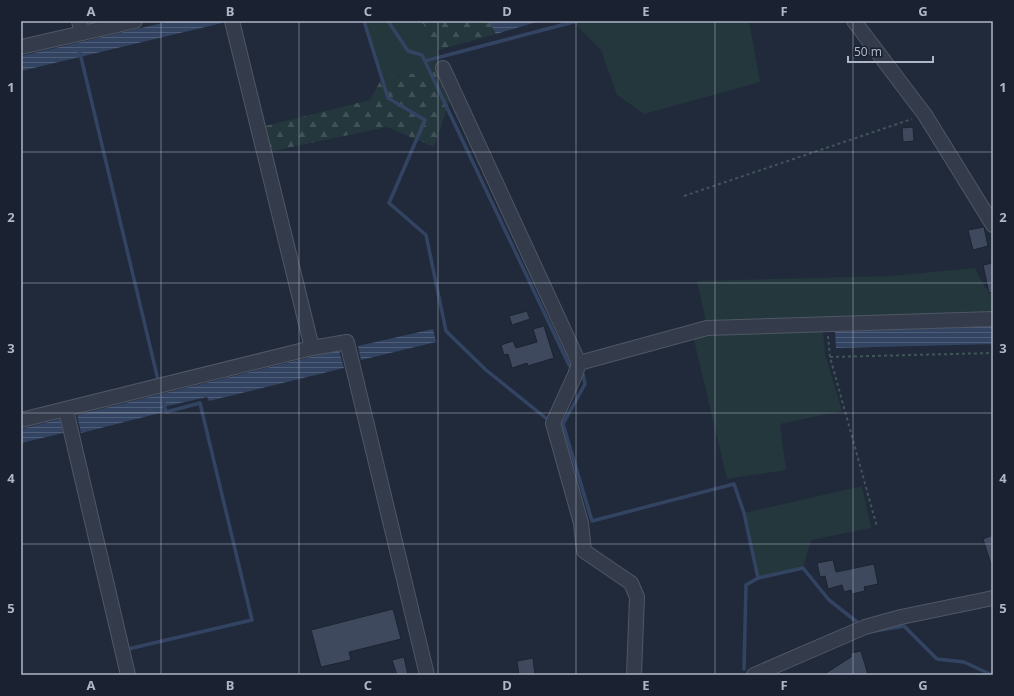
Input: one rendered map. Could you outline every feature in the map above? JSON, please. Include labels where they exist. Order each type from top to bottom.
[{"type":"street","points":[[21,47],[77,30],[136,21]]},
{"type":"street","points":[[232,21],[312,348]]},
{"type":"street","points":[[854,21],[925,115],[993,225]]},
{"type":"street","points":[[442,68],[577,369],[553,423],[581,523],[584,551],[631,583],[637,598],[634,675]]},
{"type":"street","points":[[577,369],[707,328],[993,319]]},
{"type":"street","points":[[21,420],[312,348],[347,342],[427,675]]},
{"type":"street","points":[[66,410],[128,675]]},
{"type":"street","points":[[754,675],[865,627],[901,617],[993,598]]},
{"type":"path","points":[[684,196],[925,115]]},
{"type":"path","points":[[827,324],[830,357],[877,526]]},
{"type":"path","points":[[830,357],[993,353]]},
{"type":"green space","points":[[364,21],[420,21],[424,25],[438,50],[438,70],[382,78]]},
{"type":"green space","points":[[420,21],[489,21],[496,34],[438,50],[424,25]]},
{"type":"green space","points":[[749,21],[760,82],[644,114],[617,95],[601,50],[573,22]]},
{"type":"green space","points":[[438,70],[450,100],[434,147],[387,127],[268,152],[261,127],[370,100],[382,78]]},
{"type":"green space","points":[[975,268],[985,288],[993,287],[993,313],[822,319],[825,354],[842,411],[780,424],[786,470],[727,479],[694,340],[706,322],[697,281],[891,276]]},
{"type":"green space","points":[[862,486],[871,528],[811,540],[803,568],[758,578],[744,513]]},
{"type":"water","points":[[171,21],[222,21],[222,23],[21,71],[21,56]]},
{"type":"water","points":[[489,21],[540,21],[496,34]]},
{"type":"water","points":[[993,326],[993,344],[836,348],[835,331]]},
{"type":"water","points":[[433,329],[436,342],[361,360],[358,346]]},
{"type":"water","points":[[339,350],[344,368],[209,401],[207,397],[163,407],[164,412],[81,433],[77,415]]},
{"type":"water","points":[[60,419],[63,433],[21,443],[21,429]]},
{"type":"building","points":[[913,127],[914,141],[903,142],[902,128]]},
{"type":"building","points":[[984,227],[988,246],[973,250],[968,230]]},
{"type":"building","points":[[993,263],[993,292],[989,293],[983,265]]},
{"type":"building","points":[[527,311],[530,319],[512,325],[509,316]]},
{"type":"building","points":[[544,326],[554,358],[528,366],[527,363],[512,368],[508,354],[504,355],[501,345],[513,341],[516,348],[537,342],[533,329]]},
{"type":"building","points":[[993,535],[993,564],[991,564],[983,539]]},
{"type":"building","points":[[833,560],[836,572],[874,564],[878,584],[864,587],[865,591],[852,594],[851,590],[844,592],[842,585],[828,589],[825,576],[820,577],[817,563]]},
{"type":"building","points":[[393,609],[401,639],[349,652],[351,660],[321,667],[311,630]]},
{"type":"building","points":[[861,651],[868,675],[823,675],[851,657],[851,653]]},
{"type":"building","points":[[404,657],[408,675],[397,675],[392,660]]},
{"type":"building","points":[[533,658],[535,675],[519,675],[517,661]]},
{"type":"waterway","points":[[364,21],[388,98],[425,120],[389,203],[426,235],[446,331],[486,370],[547,419]]},
{"type":"waterway","points":[[388,21],[408,51],[422,55],[569,365],[573,368]]},
{"type":"waterway","points":[[425,61],[577,21]]},
{"type":"waterway","points":[[80,53],[159,384]]},
{"type":"waterway","points":[[580,372],[583,374],[585,384],[563,424],[592,521],[734,484],[744,513],[758,578],[746,585],[744,669]]},
{"type":"waterway","points":[[128,651],[128,649],[252,620],[200,403],[166,412],[164,403]]},
{"type":"waterway","points":[[758,578],[803,568],[829,600],[857,622]]},
{"type":"waterway","points":[[875,631],[904,626],[937,659],[964,662],[992,675]]}]
